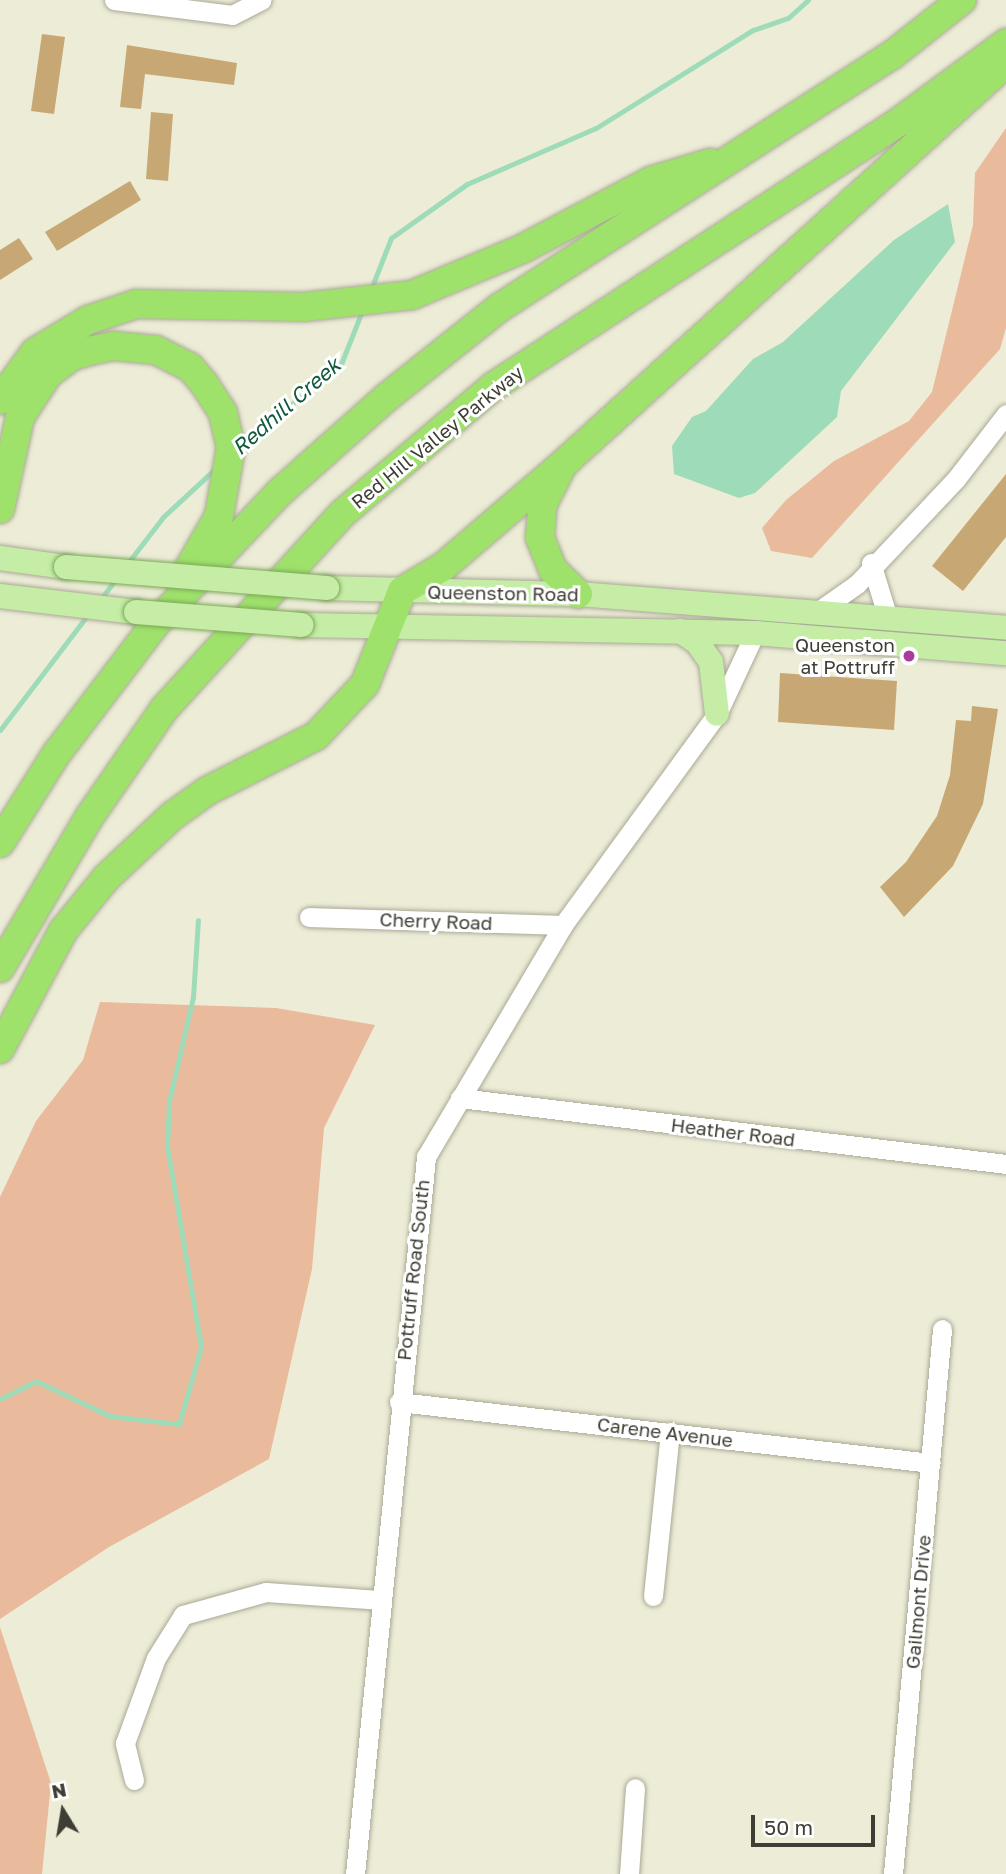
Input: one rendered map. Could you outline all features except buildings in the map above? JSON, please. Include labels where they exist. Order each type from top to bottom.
[{"type":"highway","points":[[0,843],[57,752],[156,623],[280,492],[387,397],[499,309],[892,55],[962,0]]},
{"type":"highway","name":"Red Hill Valley Parkway","points":[[0,968],[90,816],[164,709],[343,513],[494,386],[900,121],[1006,43]]},
{"type":"highway","points":[[0,1049],[63,931],[106,878],[172,816],[207,791],[316,736],[365,684],[389,630],[402,591],[444,566],[563,464],[1006,63]]},
{"type":"highway","points":[[0,400],[20,369],[51,339],[68,327],[136,304],[304,307],[412,295],[522,249],[651,181],[743,153]]},
{"type":"highway","points":[[0,509],[28,398],[72,356],[114,346],[156,351],[190,367],[223,413],[231,447],[227,488],[219,516],[156,623]]},
{"type":"highway","points":[[563,464],[542,506],[540,538],[553,570],[578,593]]},
{"type":"main road","name":"Queenston Road","points":[[0,558],[66,567],[327,588],[578,593],[887,615],[1006,628]]},
{"type":"main road","name":"Queenston Road","points":[[0,596],[301,625],[389,630],[680,631],[1006,653]]},
{"type":"main road","points":[[680,631],[697,642],[710,662],[717,714]]},
{"type":"street","points":[[114,0],[232,15],[256,4]]},
{"type":"street","points":[[820,610],[857,584],[871,563],[956,479],[1006,414]]},
{"type":"street","points":[[871,563],[887,615]]},
{"type":"street","name":"Pottruff Road South","points":[[355,1874],[419,1191],[426,1157],[563,925],[717,714],[755,634]]},
{"type":"street","name":"Cherry Road","points":[[309,917],[563,925]]},
{"type":"street","name":"Heather Road","points":[[460,1098],[1006,1164]]},
{"type":"street","name":"Gailmont Drive","points":[[893,1874],[942,1329]]},
{"type":"street","name":"Carene Avenue","points":[[399,1402],[931,1463]]},
{"type":"street","points":[[653,1596],[670,1432]]},
{"type":"street","points":[[134,1780],[125,1743],[156,1658],[183,1615],[266,1592],[379,1601]]},
{"type":"street","points":[[629,1874],[635,1788]]},
{"type":"shaded area","points":[[1006,128],[1006,328],[1000,349],[812,558],[771,551],[762,528],[786,500],[834,461],[909,421],[932,392],[973,225],[975,173]]},
{"type":"shaded area","points":[[948,204],[955,242],[841,391],[837,417],[755,493],[739,498],[674,474],[672,446],[692,417],[706,411],[753,359],[783,342],[894,240]]},
{"type":"shaded area","points":[[100,1002],[276,1008],[375,1025],[324,1128],[312,1269],[269,1459],[109,1547],[0,1619],[0,1197],[36,1121],[83,1060]]},
{"type":"shaded area","points":[[0,1627],[51,1783],[42,1874],[0,1874]]},
{"type":"waterway","name":"Redhill Creek","points":[[371,289],[391,238],[467,184],[596,128],[753,30],[788,18],[808,0]]},
{"type":"waterway","name":"Redhill Creek","points":[[241,445],[341,364],[362,311]]},
{"type":"waterway","name":"Redhill Creek","points":[[127,564],[163,517],[216,468]]},
{"type":"waterway","name":"Redhill Creek","points":[[100,600],[115,580]]},
{"type":"waterway","name":"Redhill Creek","points":[[0,730],[89,613]]},
{"type":"waterway","points":[[0,1399],[36,1381],[110,1416],[179,1424],[201,1347],[167,1147],[169,1101],[193,997],[198,920]]},
{"type":"place","name":"Queenston at Pottruff","points":[[909,656]]}]
